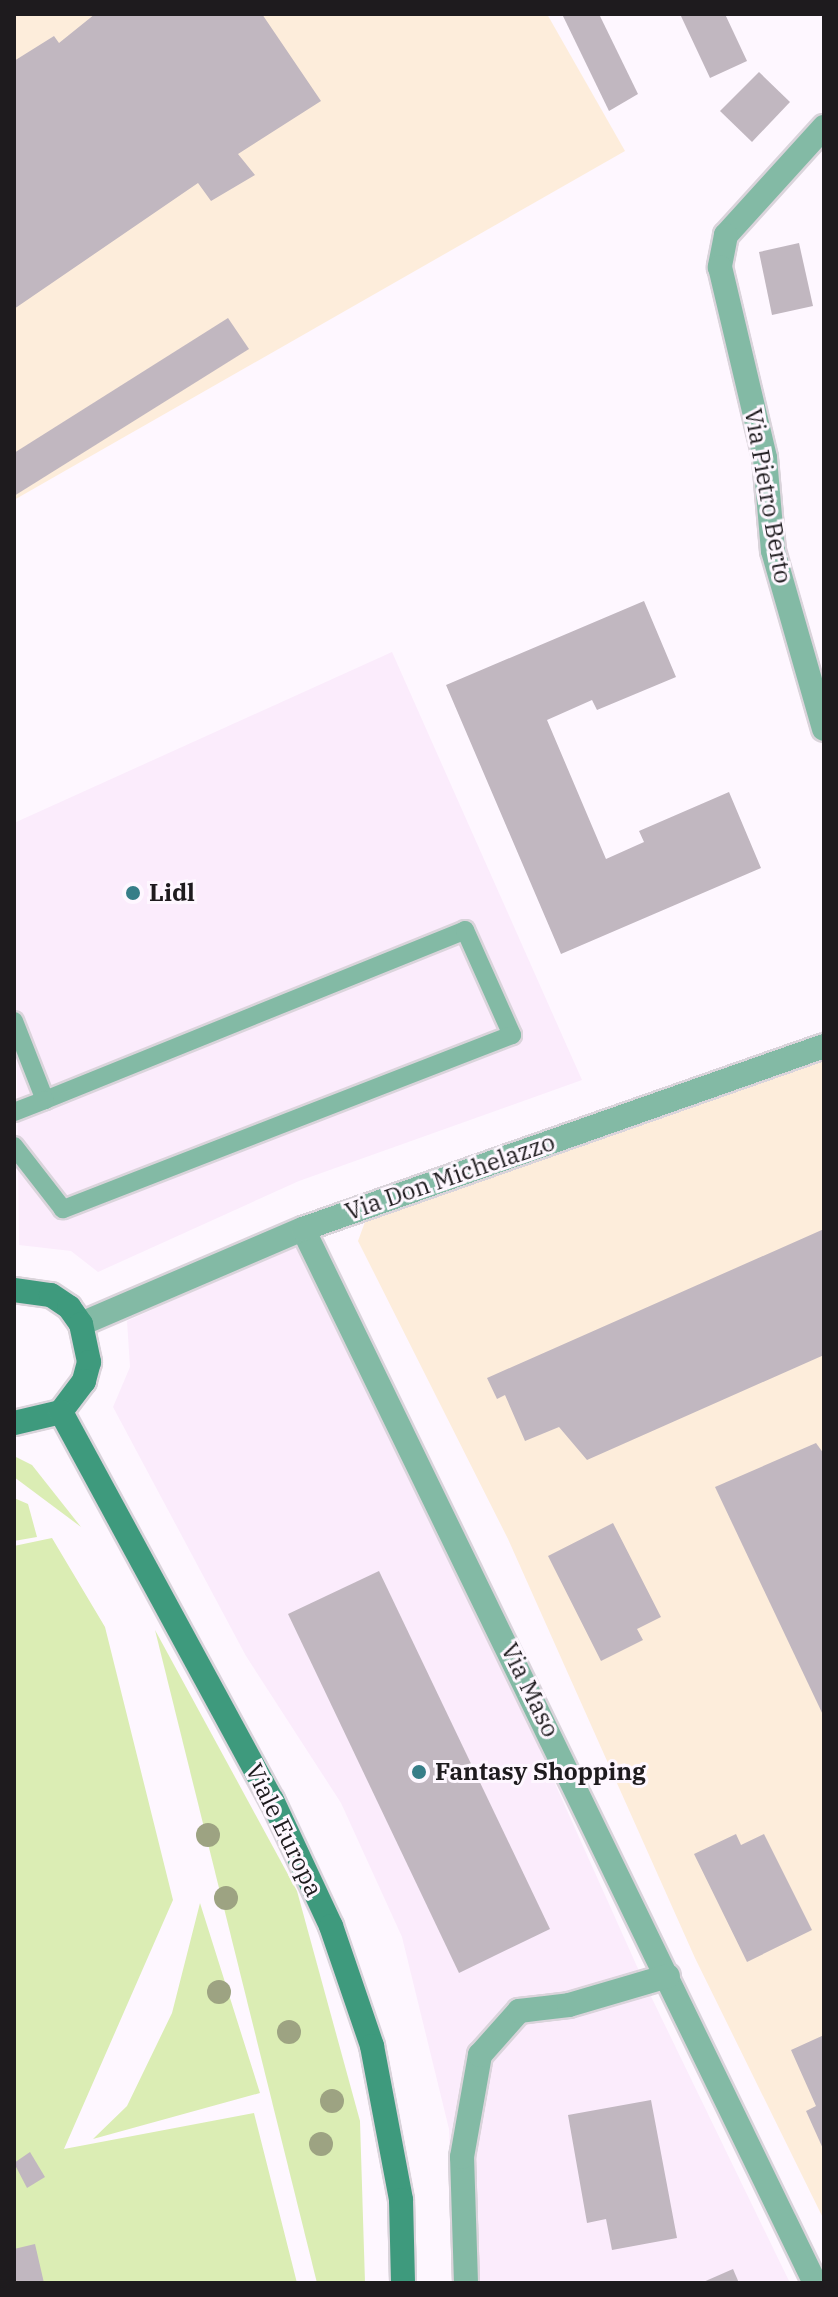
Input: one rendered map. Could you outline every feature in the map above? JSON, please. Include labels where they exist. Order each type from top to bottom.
[{"type":"main road","points":[[14,1290],[51,1295],[81,1324],[88,1343],[84,1381],[61,1412],[14,1423]]},
{"type":"main road","name":"Viale Europa","points":[[61,1412],[272,1800],[331,1926],[372,2046],[401,2200],[403,2283]]},
{"type":"street","name":"Via Pietro Berto","points":[[824,127],[726,235],[720,267],[765,458],[773,551],[824,725]]},
{"type":"street","name":"Via Don Michelazzo","points":[[81,1324],[303,1229],[824,1046]]},
{"type":"street","name":"Via Maso","points":[[303,1229],[815,2283]]},
{"type":"street","points":[[466,2283],[462,2157],[480,2055],[519,2011],[569,2005],[668,1976]]},
{"type":"lane","points":[[14,1112],[465,930],[512,1035],[63,1209],[14,1146]]},
{"type":"lane","points":[[14,1021],[45,1100]]},
{"type":"shaded area","points":[[14,14],[547,14],[625,151],[14,500]]},
{"type":"shaded area","points":[[392,652],[582,1080],[299,1181],[98,1272],[71,1251],[19,1245],[14,823]]},
{"type":"shaded area","points":[[824,1054],[824,2220],[695,1958],[508,1539],[358,1241],[366,1219]]},
{"type":"shaded area","points":[[296,1245],[456,1563],[644,1982],[790,2283],[454,2283],[449,2129],[402,1937],[341,1803],[246,1656],[113,1407],[130,1367],[127,1321]]},
{"type":"green space","points":[[14,1456],[32,1465],[81,1527],[14,1477]]},
{"type":"green space","points":[[14,1498],[28,1504],[37,1537],[14,1541]]},
{"type":"green space","points":[[52,1538],[105,1627],[173,1900],[64,2149],[254,2113],[297,2283],[14,2283],[14,1546]]},
{"type":"green space","points":[[155,1630],[297,1891],[360,2121],[365,2283],[317,2283]]},
{"type":"green space","points":[[200,1903],[260,2093],[93,2139],[127,2106],[172,2013]]},
{"type":"building","points":[[95,14],[262,14],[321,101],[238,154],[255,175],[211,201],[198,183],[14,309],[14,61],[54,36],[59,43]]},
{"type":"building","points":[[562,14],[599,14],[638,94],[609,111]]},
{"type":"building","points":[[680,14],[725,14],[747,61],[710,78]]},
{"type":"building","points":[[759,72],[790,102],[752,142],[720,111]]},
{"type":"building","points":[[799,243],[813,306],[772,315],[759,252]]},
{"type":"building","points":[[228,318],[249,349],[14,496],[14,453]]},
{"type":"building","points":[[644,601],[676,677],[597,710],[592,700],[547,720],[606,859],[644,842],[639,831],[729,792],[761,868],[561,954],[446,685]]},
{"type":"building","points":[[824,1229],[824,1355],[587,1460],[559,1427],[525,1441],[505,1395],[497,1399],[487,1378]]},
{"type":"building","points":[[816,1443],[824,1454],[824,1717],[715,1487]]},
{"type":"building","points":[[613,1523],[661,1617],[637,1629],[643,1640],[601,1661],[548,1556]]},
{"type":"building","name":"Fantasy Shopping","points":[[379,1571],[550,1929],[459,1973],[288,1614]]},
{"type":"building","points":[[736,1834],[741,1845],[764,1834],[812,1930],[747,1962],[694,1854]]},
{"type":"building","points":[[824,2035],[824,2151],[806,2111],[816,2106],[791,2050]]},
{"type":"building","points":[[651,2100],[677,2238],[612,2250],[606,2219],[587,2223],[568,2115]]},
{"type":"building","points":[[30,2152],[45,2177],[27,2188],[14,2163]]},
{"type":"building","points":[[35,2244],[44,2283],[14,2283],[14,2249]]},
{"type":"building","points":[[733,2269],[739,2283],[701,2283]]},
{"type":"place","name":"Lidl","points":[[133,893]]},
{"type":"place","name":"Fantasy Shopping","points":[[419,1772]]}]
